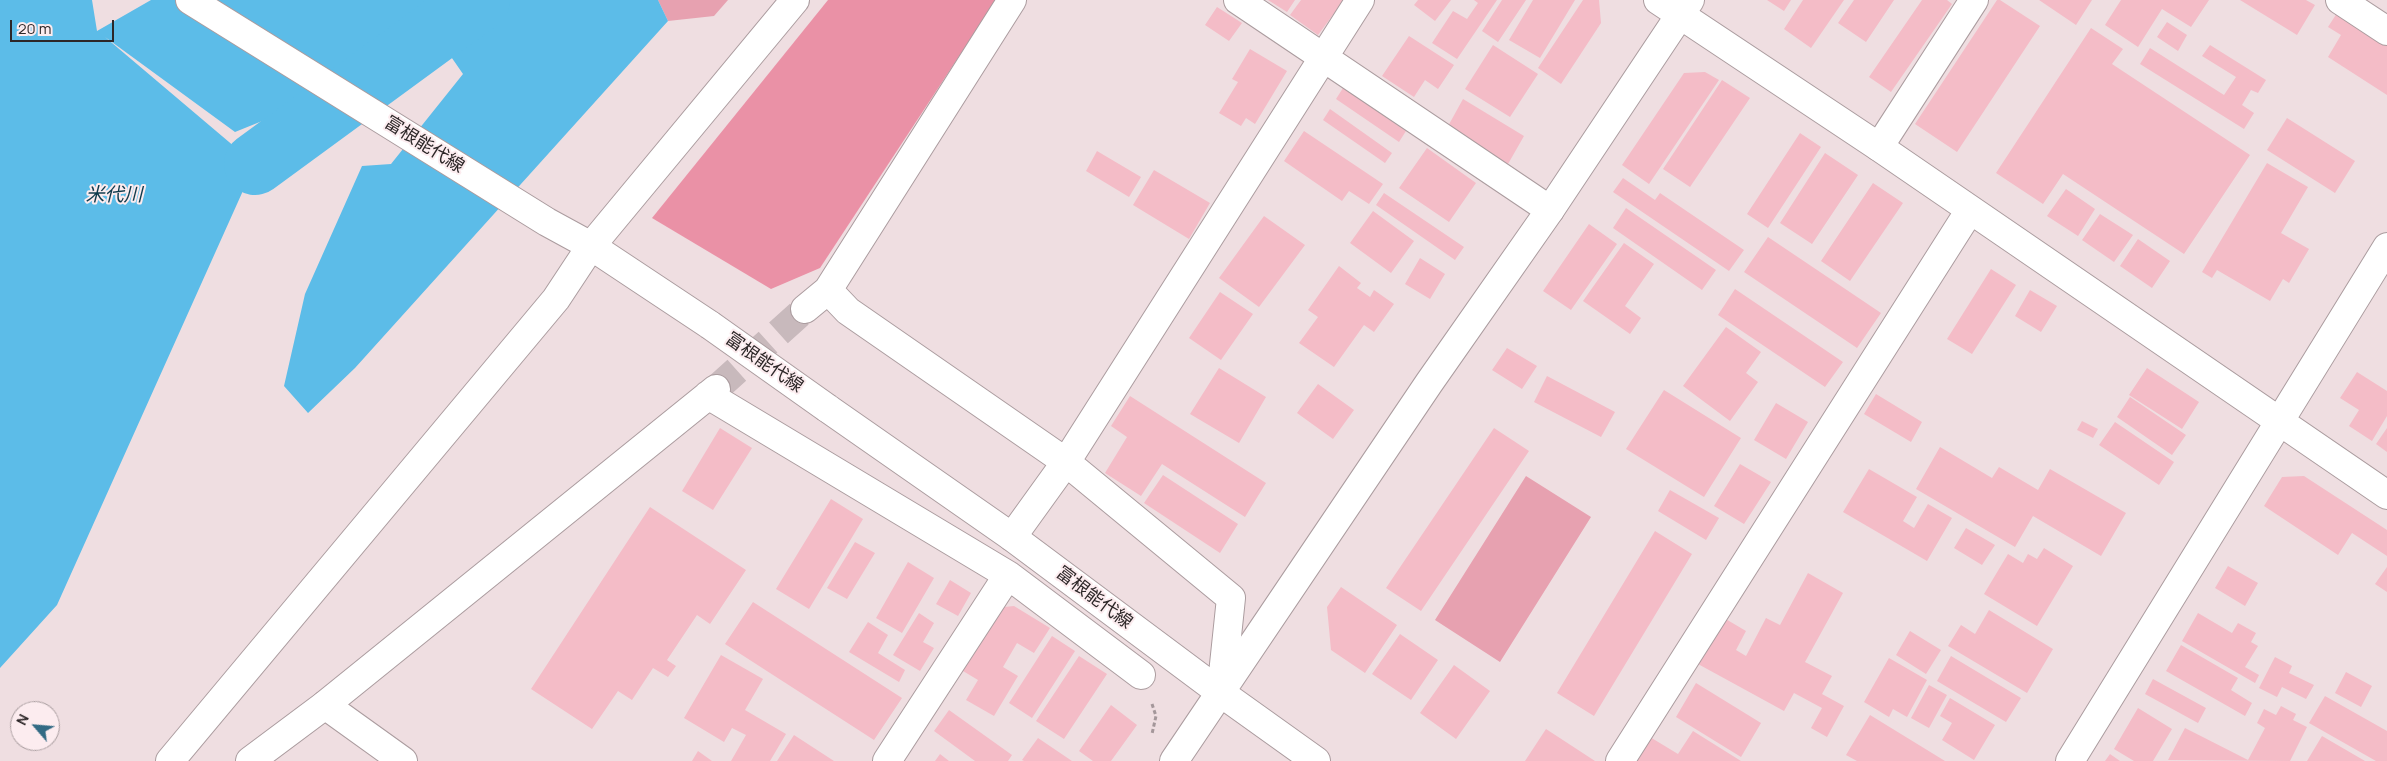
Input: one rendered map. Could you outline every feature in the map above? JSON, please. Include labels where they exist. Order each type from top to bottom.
[{"type":"street","name":"富根能代線","points":[[190,0],[547,222],[591,246],[710,324],[1012,537],[1221,693],[1316,761]]},
{"type":"street","points":[[170,761],[556,299],[591,246],[795,0]]},
{"type":"street","points":[[804,309],[828,290],[1012,0]]},
{"type":"street","points":[[1238,0],[1550,210]]},
{"type":"street","points":[[1012,537],[1066,462],[1360,0]]},
{"type":"street","points":[[1879,147],[1974,0]]},
{"type":"street","points":[[2340,0],[2387,31]]},
{"type":"street","points":[[1174,761],[1429,383],[1550,210],[1676,5],[1970,210],[2387,495]]},
{"type":"street","points":[[1620,761],[1970,210]]},
{"type":"street","points":[[2070,761],[2387,247]]},
{"type":"street","points":[[828,290],[848,311],[1066,462],[1231,598],[1221,693]]},
{"type":"street","points":[[250,761],[325,705],[712,392],[1008,575],[1141,675]]},
{"type":"street","points":[[886,761],[1008,575]]},
{"type":"street","points":[[325,705],[403,761]]},
{"type":"path","points":[[1141,675],[1156,716],[1151,742]]},
{"type":"shaded area","points":[[658,0],[728,0],[714,16],[668,21]]},
{"type":"shaded area","points":[[828,0],[996,0],[820,268],[771,289],[652,218]]},
{"type":"shaded area","points":[[1526,476],[1591,517],[1500,662],[1435,620]]},
{"type":"water","name":"米代川","points":[[0,0],[92,0],[97,31],[151,0],[658,0],[668,21],[355,368],[308,413],[284,386],[305,294],[362,166],[391,164],[463,74],[445,48],[402,36],[292,109],[235,132],[105,37],[255,164],[57,605],[0,668]]},
{"type":"building","points":[[1268,0],[1295,0],[1287,12]]},
{"type":"building","points":[[1301,0],[1344,0],[1318,35],[1290,15]]},
{"type":"building","points":[[1418,0],[1451,0],[1435,21],[1414,5]]},
{"type":"building","points":[[1474,0],[1497,0],[1457,59],[1432,43],[1453,11],[1467,19],[1478,3]]},
{"type":"building","points":[[1502,0],[1526,0],[1498,42],[1482,31]]},
{"type":"building","points":[[1533,0],[1575,0],[1540,58],[1509,40]]},
{"type":"building","points":[[1583,0],[1599,0],[1601,23],[1561,84],[1538,68]]},
{"type":"building","points":[[1767,0],[1791,0],[1784,11]]},
{"type":"building","points":[[1803,0],[1844,0],[1811,48],[1784,29]]},
{"type":"building","points":[[1854,0],[1894,0],[1866,42],[1838,23]]},
{"type":"building","points":[[1922,0],[1947,0],[1952,4],[1891,92],[1869,77]]},
{"type":"building","points":[[1997,0],[2000,0],[2040,26],[1957,152],[1915,124]]},
{"type":"building","points":[[2039,0],[2092,0],[2076,25]]},
{"type":"building","points":[[2121,0],[2209,0],[2191,27],[2162,9],[2138,47],[2105,25]]},
{"type":"building","points":[[2240,0],[2306,0],[2315,5],[2297,35]]},
{"type":"building","points":[[1217,7],[1242,23],[1229,41],[1205,25]]},
{"type":"building","points":[[2337,13],[2387,44],[2387,95],[2328,57],[2341,35],[2328,27]]},
{"type":"building","points":[[2167,22],[2187,35],[2178,51],[2157,37]]},
{"type":"building","points":[[2091,28],[2123,49],[2112,64],[2250,155],[2184,254],[2063,174],[2043,204],[1996,173]]},
{"type":"building","points":[[1409,36],[1454,65],[1438,89],[1425,80],[1414,97],[1382,76]]},
{"type":"building","points":[[1493,45],[1538,74],[1510,117],[1465,89]]},
{"type":"building","points":[[2210,45],[2266,80],[2258,93],[2251,90],[2242,105],[2254,113],[2244,129],[2140,64],[2150,48],[2224,95],[2236,77],[2202,56]]},
{"type":"building","points":[[1250,49],[1287,71],[1255,124],[1246,118],[1241,126],[1219,113],[1238,82],[1232,79]]},
{"type":"building","points":[[1705,72],[1719,80],[1649,184],[1622,165],[1684,73]]},
{"type":"building","points":[[1722,80],[1750,98],[1690,187],[1663,169]]},
{"type":"building","points":[[1343,88],[1406,131],[1399,142],[1336,99]]},
{"type":"building","points":[[1463,99],[1524,136],[1508,164],[1447,128]]},
{"type":"building","points":[[1330,109],[1392,153],[1385,163],[1323,120]]},
{"type":"building","points":[[2287,118],[2355,161],[2335,193],[2267,150]]},
{"type":"building","points":[[1304,131],[1383,184],[1369,204],[1349,191],[1342,201],[1284,161]]},
{"type":"building","points":[[1800,133],[1821,147],[1768,228],[1747,214]]},
{"type":"building","points":[[1427,148],[1476,183],[1449,222],[1399,188]]},
{"type":"building","points":[[1097,151],[1141,177],[1129,197],[1086,171]]},
{"type":"building","points":[[1825,153],[1858,175],[1812,244],[1780,223]]},
{"type":"building","points":[[2267,163],[2308,187],[2281,233],[2309,249],[2289,283],[2283,279],[2270,301],[2217,270],[2212,278],[2202,272]]},
{"type":"building","points":[[1154,170],[1210,203],[1189,239],[1133,205]]},
{"type":"building","points":[[1623,178],[1655,200],[1660,193],[1744,250],[1729,271],[1613,192]]},
{"type":"building","points":[[1873,183],[1903,203],[1850,281],[1821,261]]},
{"type":"building","points":[[2066,189],[2095,209],[2078,236],[2047,216]]},
{"type":"building","points":[[1384,193],[1464,247],[1455,260],[1376,205]]},
{"type":"building","points":[[1626,208],[1716,270],[1702,290],[1613,228]]},
{"type":"building","points":[[1373,211],[1414,241],[1391,273],[1350,243]]},
{"type":"building","points":[[2100,214],[2133,235],[2114,262],[2082,240]]},
{"type":"building","points":[[1264,216],[1305,245],[1259,307],[1219,278]]},
{"type":"building","points":[[1589,224],[1617,244],[1571,310],[1543,291]]},
{"type":"building","points":[[1768,237],[1881,313],[1857,348],[1744,272]]},
{"type":"building","points":[[2138,239],[2170,261],[2152,288],[2120,266]]},
{"type":"building","points":[[1624,243],[1654,264],[1625,306],[1641,318],[1630,334],[1583,301]]},
{"type":"building","points":[[1420,258],[1445,274],[1430,299],[1405,284]]},
{"type":"building","points":[[1339,266],[1361,283],[1357,288],[1370,297],[1374,290],[1394,304],[1374,332],[1364,325],[1334,367],[1299,343],[1318,317],[1308,310]]},
{"type":"building","points":[[1991,269],[2016,285],[1972,354],[1947,339]]},
{"type":"building","points":[[1735,289],[1843,362],[1825,387],[1718,315]]},
{"type":"building","points":[[2030,290],[2057,306],[2041,332],[2015,316]]},
{"type":"building","points":[[1220,292],[1253,314],[1221,360],[1189,338]]},
{"type":"building","points":[[1726,327],[1761,352],[1746,373],[1758,382],[1730,421],[1683,386]]},
{"type":"building","points":[[1507,348],[1537,366],[1522,389],[1492,370]]},
{"type":"building","points":[[1219,368],[1266,397],[1239,443],[1190,414]]},
{"type":"building","points":[[2147,368],[2199,402],[2182,429],[2129,395]]},
{"type":"building","points":[[2357,372],[2387,391],[2387,416],[2372,441],[2349,426],[2359,410],[2340,398]]},
{"type":"building","points":[[1547,376],[1615,412],[1601,437],[1534,402]]},
{"type":"building","points":[[1318,384],[1354,410],[1333,439],[1297,413]]},
{"type":"building","points":[[1664,390],[1741,438],[1704,497],[1626,449]]},
{"type":"building","points":[[1876,394],[1922,422],[1911,442],[1864,414]]},
{"type":"building","points":[[1130,396],[1266,483],[1245,517],[1162,464],[1141,496],[1105,473],[1127,437],[1111,426]]},
{"type":"building","points":[[2130,397],[2186,435],[2172,455],[2117,417]]},
{"type":"building","points":[[1776,403],[1808,422],[1786,459],[1754,440]]},
{"type":"building","points":[[2082,421],[2098,429],[2093,438],[2077,430]]},
{"type":"building","points":[[2115,422],[2174,462],[2159,485],[2099,445]]},
{"type":"building","points":[[720,428],[752,448],[713,510],[682,491]]},
{"type":"building","points":[[1494,428],[1529,451],[1421,611],[1386,588]]},
{"type":"building","points":[[2387,428],[2387,452],[2376,444]]},
{"type":"building","points":[[1940,447],[1992,478],[1999,467],[2038,490],[2050,469],[2126,513],[2101,556],[2033,516],[2015,547],[1916,489]]},
{"type":"building","points":[[1740,464],[1771,482],[1744,524],[1714,506]]},
{"type":"building","points":[[1869,469],[1917,497],[1903,521],[1914,528],[1928,504],[1952,518],[1927,561],[1843,512]]},
{"type":"building","points":[[1163,475],[1238,524],[1220,553],[1144,503]]},
{"type":"building","points":[[2304,476],[2387,530],[2387,556],[2352,533],[2338,555],[2264,506],[2282,477]]},
{"type":"building","points":[[1670,490],[1719,518],[1706,540],[1658,511]]},
{"type":"building","points":[[831,499],[863,519],[809,609],[776,589]]},
{"type":"building","points":[[650,507],[746,570],[710,624],[697,615],[667,660],[676,666],[668,677],[653,668],[632,700],[618,691],[592,729],[531,689]]},
{"type":"building","points":[[1966,528],[1995,545],[1982,565],[1954,548]]},
{"type":"building","points":[[1655,531],[1692,554],[1594,716],[1557,693]]},
{"type":"building","points":[[855,542],[875,553],[847,599],[827,588]]},
{"type":"building","points":[[2044,548],[2073,566],[2037,626],[1984,594],[2008,554],[2023,563],[2028,554],[2037,559]]},
{"type":"building","points":[[908,562],[934,578],[902,633],[876,618]]},
{"type":"building","points":[[2228,566],[2258,583],[2245,606],[2215,588]]},
{"type":"building","points":[[2387,567],[2387,592],[2375,584]]},
{"type":"building","points":[[1808,573],[1843,593],[1805,662],[1832,676],[1822,694],[1844,706],[1827,737],[1811,728],[1822,708],[1794,693],[1784,711],[1698,664],[1724,618],[1746,631],[1736,650],[1746,656],[1766,618],[1780,625]]},
{"type":"building","points":[[950,580],[971,593],[958,616],[936,604]]},
{"type":"building","points":[[1341,587],[1397,625],[1365,673],[1331,650],[1327,607]]},
{"type":"building","points":[[753,602],[902,698],[874,740],[725,644]]},
{"type":"building","points":[[1014,606],[1050,628],[1034,653],[1017,643],[1003,667],[1018,676],[994,716],[966,700],[978,680],[958,668],[995,608]]},
{"type":"building","points":[[1989,610],[2053,649],[2027,693],[1948,646],[1961,625],[1975,634]]},
{"type":"building","points":[[919,613],[934,623],[923,642],[934,648],[920,671],[893,655]]},
{"type":"building","points":[[2198,613],[2232,633],[2238,623],[2256,633],[2251,642],[2258,646],[2245,667],[2259,675],[2255,683],[2182,641]]},
{"type":"building","points":[[868,622],[888,635],[878,653],[905,670],[899,682],[849,652]]},
{"type":"building","points":[[1910,631],[1941,650],[1926,674],[1896,655]]},
{"type":"building","points":[[1400,634],[1438,660],[1411,700],[1372,674]]},
{"type":"building","points":[[1052,636],[1075,651],[1032,718],[1009,703]]},
{"type":"building","points":[[2181,645],[2238,678],[2231,690],[2252,703],[2245,716],[2166,671]]},
{"type":"building","points":[[721,655],[763,679],[745,710],[786,734],[770,761],[731,761],[746,735],[732,728],[724,742],[684,718]]},
{"type":"building","points":[[1079,656],[1107,674],[1064,739],[1036,721]]},
{"type":"building","points":[[1951,656],[2021,698],[2006,722],[1937,681]]},
{"type":"building","points":[[2275,657],[2292,666],[2289,673],[2314,685],[2306,699],[2282,687],[2277,697],[2259,688]]},
{"type":"building","points":[[1889,658],[1927,680],[1907,717],[1893,709],[1889,717],[1864,702]]},
{"type":"building","points":[[1454,665],[1490,691],[1456,739],[1420,713]]},
{"type":"building","points":[[2346,672],[2372,686],[2361,707],[2335,693]]},
{"type":"building","points":[[2153,679],[2206,708],[2198,723],[2145,694]]},
{"type":"building","points":[[1696,683],[1761,723],[1741,757],[1676,717]]},
{"type":"building","points":[[1929,685],[1947,695],[1929,728],[1911,718]]},
{"type":"building","points":[[2325,696],[2387,731],[2387,761],[2376,761],[2309,723]]},
{"type":"building","points":[[1950,698],[1995,725],[1974,760],[1942,740],[1952,723],[1940,716]]},
{"type":"building","points":[[1111,705],[1137,725],[1111,761],[1093,761],[1079,751]]},
{"type":"building","points":[[2281,706],[2296,714],[2293,720],[2307,727],[2290,761],[2168,760],[2185,728],[2248,760],[2265,728],[2257,723],[2264,709],[2276,715]]},
{"type":"building","points":[[2138,708],[2172,729],[2153,761],[2134,761],[2114,749]]},
{"type":"building","points":[[949,710],[1012,755],[1008,761],[975,761],[934,731]]},
{"type":"building","points":[[1870,715],[1945,761],[1857,761],[1846,755]]},
{"type":"building","points":[[1546,729],[1595,761],[1525,761]]},
{"type":"building","points":[[1693,731],[1741,761],[1627,761],[1645,734],[1678,754]]},
{"type":"building","points":[[794,735],[834,761],[777,761]]},
{"type":"building","points":[[2322,736],[2365,761],[2307,761]]},
{"type":"building","points":[[1038,738],[1072,761],[1022,760]]},
{"type":"building","points":[[698,751],[712,761],[692,761]]},
{"type":"building","points":[[940,754],[949,761],[935,761]]},
{"type":"building","points":[[2110,754],[2120,761],[2105,761]]},
{"type":"waterway","points":[[255,164],[479,0]]},
{"type":"tunnel","points":[[716,389],[805,309]]}]
